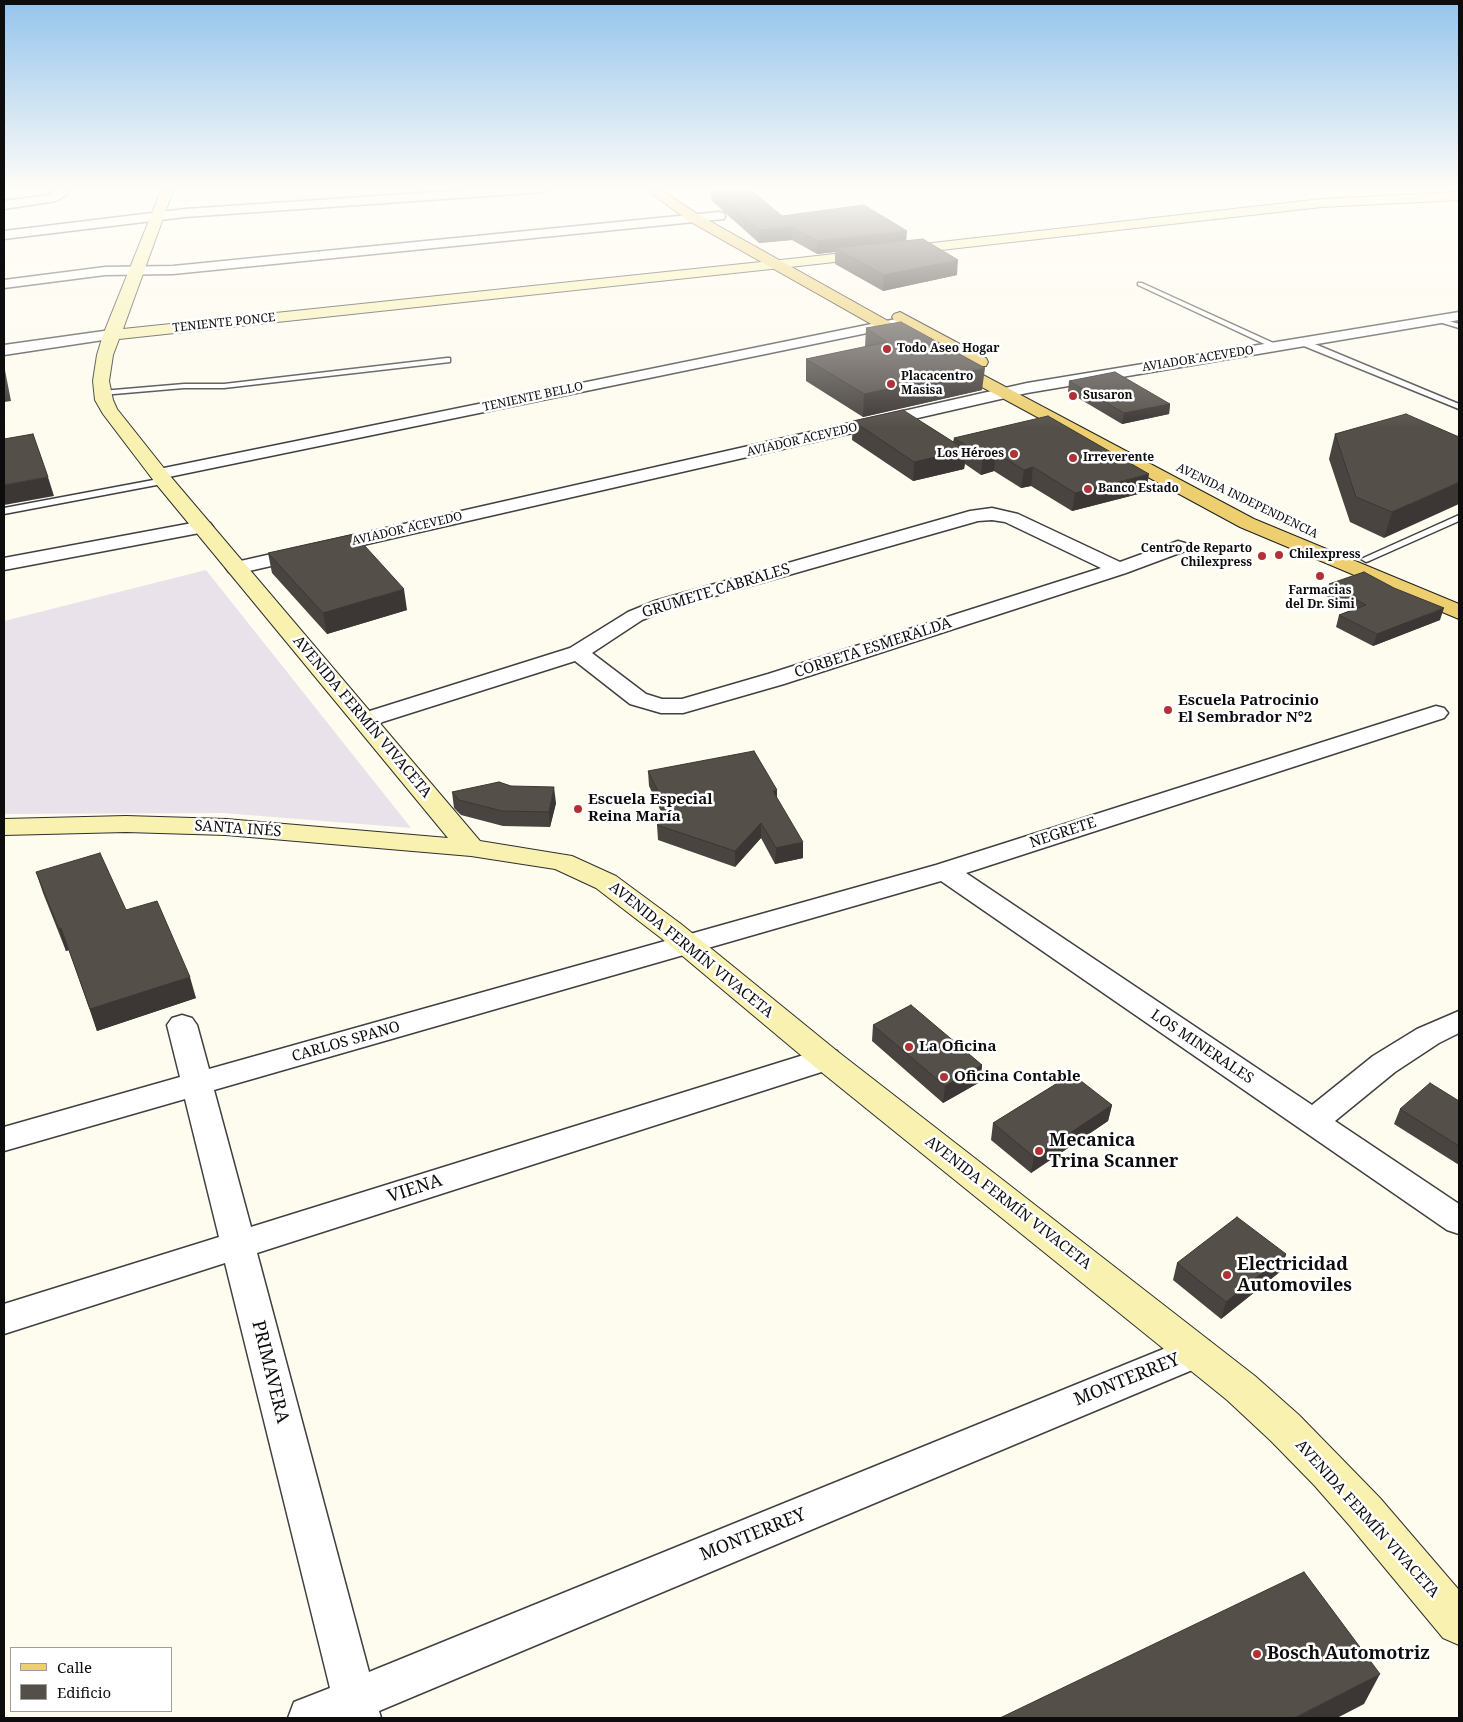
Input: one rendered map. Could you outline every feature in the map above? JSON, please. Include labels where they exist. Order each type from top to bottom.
[{"type":"main road","name":"TENIENTE PONCE","points":[[111,335],[688,268]]},
{"type":"main road","name":"AVENIDA INDEPENDENCIA","points":[[794,268],[883,325],[1247,523],[1459,612]]},
{"type":"main road","name":"AVENIDA INDEPENDENCIA","points":[[811,268],[1027,388],[1235,497]]},
{"type":"main road","name":"AVENIDA FERMÍN VIVACETA","points":[[138,270],[111,335],[101,369],[102,393],[108,410],[202,527],[471,848],[562,862],[606,882],[629,898],[826,1060],[1196,1352],[1285,1428],[1366,1512],[1459,1623]]},
{"type":"main road","name":"AVENIDA INDEPENDENCIA","points":[[1261,510],[1366,559],[1459,597]]},
{"type":"main road","name":"SANTA INÉS","points":[[4,827],[126,824],[208,826],[471,848]]},
{"type":"street","points":[[4,284],[105,272],[188,268]]},
{"type":"street","name":"AVIADOR ACEVEDO","points":[[236,568],[1006,392],[1459,316]]},
{"type":"street","name":"TENIENTE BELLO","points":[[161,477],[906,321]]},
{"type":"street","name":"TENIENTE PONCE","points":[[6,345],[111,335]]},
{"type":"street","points":[[992,514],[1011,518],[1119,569]]},
{"type":"street","name":"GRUMETE CABRALES","points":[[365,720],[578,653],[635,616],[662,605],[971,517],[992,514]]},
{"type":"street","points":[[4,564],[202,527]]},
{"type":"street","name":"CORBETA ESMERALDA","points":[[578,653],[638,699],[661,706],[683,706],[776,679],[1119,569],[1178,547]]},
{"type":"street","name":"NEGRETE","points":[[688,945],[944,871],[1436,713]]},
{"type":"street","name":"LOS MINERALES","points":[[944,871],[1459,1221]]},
{"type":"street","name":"CARLOS SPANO","points":[[4,1139],[688,945]]},
{"type":"street","points":[[1312,1122],[1384,1064],[1428,1036],[1459,1021]]},
{"type":"street","name":"PRIMAVERA","points":[[182,1025],[357,1709]]},
{"type":"street","name":"VIENA","points":[[4,1319],[826,1060]]},
{"type":"street","name":"MONTERREY","points":[[310,1718],[357,1709],[1196,1352]]},
{"type":"lane","points":[[1140,284],[1276,346]]},
{"type":"lane","points":[[1439,319],[1459,326]]},
{"type":"lane","points":[[1302,342],[1459,407]]},
{"type":"lane","points":[[102,393],[184,386],[224,386],[447,360]]},
{"type":"lane","points":[[4,511],[161,477]]},
{"type":"lane","points":[[1366,559],[1459,518]]},
{"type":"shaded area","points":[[206,570],[411,828],[223,813],[4,814],[4,621]]},
{"type":"building","points":[[872,268],[917,268],[884,275]]},
{"type":"building","points":[[901,322],[985,368],[864,394],[806,359],[887,342],[866,328]]},
{"type":"building","points":[[1115,372],[1170,404],[1124,413],[1069,381]]},
{"type":"building","points":[[903,410],[966,450],[914,462],[853,421]]},
{"type":"building","points":[[1406,414],[1459,437],[1459,482],[1392,512],[1356,497],[1335,434]]},
{"type":"building","points":[[1048,416],[1149,474],[1075,493],[1033,467],[1024,470],[996,453],[983,456],[954,438]]},
{"type":"building","points":[[33,434],[48,477],[4,485],[4,439]]},
{"type":"building","points":[[354,534],[404,589],[323,613],[268,553]]},
{"type":"building","points":[[1364,572],[1394,588],[1444,608],[1377,634],[1339,615],[1366,605],[1329,584]]},
{"type":"building","points":[[754,751],[777,790],[773,791],[803,842],[776,848],[761,823],[735,851],[657,825],[669,813],[648,771]]},
{"type":"building","points":[[499,782],[511,786],[554,787],[549,812],[502,811],[459,800],[452,792]]},
{"type":"building","points":[[100,853],[126,910],[157,901],[190,977],[90,1009],[61,928],[59,929],[36,872]]},
{"type":"building","points":[[911,1005],[982,1065],[945,1086],[873,1025]]},
{"type":"building","points":[[1072,1074],[1112,1105],[1034,1157],[993,1123]]},
{"type":"building","points":[[1430,1083],[1459,1101],[1459,1146],[1400,1109]]},
{"type":"building","name":"Electricidad Automoviles","points":[[1237,1217],[1286,1254],[1226,1302],[1177,1263]]},
{"type":"building","name":"Bosch Automotriz","points":[[1304,1572],[1380,1674],[1294,1718],[1000,1718]]},
{"type":"place","name":"Todo Aseo Hogar","points":[[887,349]]},
{"type":"place","name":"Placacentro Masisa","points":[[891,384]]},
{"type":"place","name":"Susaron","points":[[1073,396]]},
{"type":"place","name":"Los Héroes","points":[[1014,454]]},
{"type":"place","name":"Irreverente","points":[[1073,458]]},
{"type":"place","name":"Banco Estado","points":[[1088,489]]},
{"type":"place","name":"Chilexpress","points":[[1279,555]]},
{"type":"place","name":"Centro de Reparto Chilexpress","points":[[1262,556]]},
{"type":"place","name":"Farmacias del Dr. Simi","points":[[1320,576]]},
{"type":"place","name":"Escuela Patrocinio El Sembrador N°2","points":[[1168,710]]},
{"type":"place","name":"Escuela Especial Reina María","points":[[578,809]]},
{"type":"place","name":"La Oficina","points":[[909,1047]]},
{"type":"place","name":"Oficina Contable","points":[[944,1077]]},
{"type":"place","name":"Mecanica Trina Scanner","points":[[1039,1151]]},
{"type":"place","name":"Electricidad Automoviles","points":[[1227,1275]]},
{"type":"place","name":"Bosch Automotriz","points":[[1257,1654]]}]
